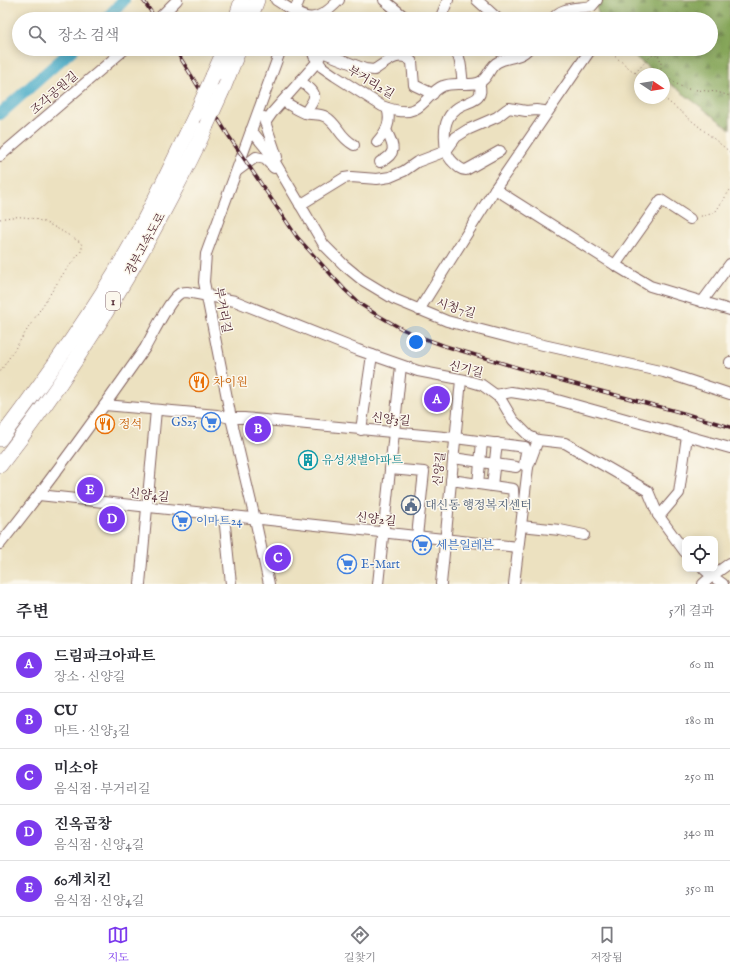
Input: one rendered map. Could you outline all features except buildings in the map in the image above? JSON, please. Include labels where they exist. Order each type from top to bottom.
[{"type":"highway","points":[[238,12],[242,0]]},
{"type":"highway","points":[[253,12],[257,0]]},
{"type":"highway","name":"경부고속도로","points":[[0,439],[62,354],[99,298],[137,233],[196,114],[221,56]]},
{"type":"highway","name":"경부고속도로","points":[[0,465],[30,427],[96,329],[156,227],[222,92],[236,56]]},
{"type":"street","points":[[165,12],[177,0]]},
{"type":"street","points":[[276,0],[290,12]]},
{"type":"street","points":[[295,12],[299,0]]},
{"type":"street","points":[[384,0],[399,12]]},
{"type":"street","points":[[443,12],[448,0]]},
{"type":"street","points":[[477,0],[490,12]]},
{"type":"street","points":[[560,12],[563,10],[592,6],[597,0]]},
{"type":"street","points":[[327,12],[336,2]]},
{"type":"street","points":[[334,12],[336,2]]},
{"type":"street","name":"조각공원길","points":[[0,156],[117,56]]},
{"type":"street","name":"부거리길","points":[[269,584],[231,418],[204,282],[206,254],[279,56]]},
{"type":"street","points":[[265,123],[319,56]]},
{"type":"street","name":"부거리2길","points":[[322,56],[335,76],[387,108],[396,111],[415,109],[445,85],[479,83]]},
{"type":"street","points":[[327,56],[365,69],[374,70],[396,56]]},
{"type":"street","points":[[407,56],[412,62],[414,85],[433,94]]},
{"type":"street","points":[[459,56],[463,84]]},
{"type":"street","points":[[500,151],[466,170],[463,170],[455,164],[446,151],[444,134],[445,125],[448,117],[457,108],[479,96],[481,92],[479,83],[487,78],[497,62],[516,56]]},
{"type":"street","points":[[419,310],[495,189],[586,56]]},
{"type":"street","points":[[300,81],[311,88],[314,92],[314,100],[305,113]]},
{"type":"street","points":[[268,86],[265,104],[265,123],[282,176]]},
{"type":"street","points":[[283,101],[305,113],[324,116],[332,121],[342,137],[354,145]]},
{"type":"street","points":[[377,142],[386,130],[389,120],[387,108]]},
{"type":"street","points":[[300,205],[344,178],[351,177],[377,179],[390,177],[404,171],[417,162],[446,151],[456,137],[467,130],[497,117],[506,110],[515,108],[526,111],[544,111]]},
{"type":"street","name":"시청7길","points":[[251,130],[269,152],[324,245],[361,279],[394,299],[447,320],[512,338],[664,372],[730,394]]},
{"type":"street","points":[[380,162],[391,155],[393,150],[392,141],[386,130]]},
{"type":"street","points":[[236,171],[256,157],[265,159],[282,176]]},
{"type":"street","points":[[495,189],[650,286],[730,310]]},
{"type":"street","points":[[615,265],[661,200],[690,219]]},
{"type":"street","points":[[702,302],[730,264]]},
{"type":"street","name":"신기길","points":[[0,544],[39,495],[106,405],[149,342],[173,299],[179,293],[187,292],[235,301],[418,372],[482,385],[500,398],[513,420],[529,436],[538,440],[565,443],[648,491],[658,515],[682,548]]},
{"type":"street","points":[[361,430],[372,355]]},
{"type":"street","points":[[378,584],[401,366]]},
{"type":"street","name":"신양길","points":[[441,584],[461,380]]},
{"type":"street","points":[[496,395],[511,392],[550,398],[730,448]]},
{"type":"street","points":[[106,405],[217,415],[231,418]]},
{"type":"street","points":[[140,584],[156,410]]},
{"type":"street","name":"신양3길","points":[[231,418],[455,438],[525,447],[526,452],[524,465],[528,468]]},
{"type":"street","points":[[658,515],[662,513],[679,493],[687,436]]},
{"type":"street","points":[[514,584],[528,468],[538,440]]},
{"type":"street","points":[[478,484],[482,442]]},
{"type":"street","points":[[492,486],[497,444]]},
{"type":"street","points":[[453,458],[516,467]]},
{"type":"street","points":[[390,468],[424,472],[417,536]]},
{"type":"street","points":[[451,480],[513,489],[514,503],[523,508]]},
{"type":"street","name":"신양4길","points":[[39,495],[255,519]]},
{"type":"street","points":[[224,516],[232,584]]},
{"type":"street","name":"신양2길","points":[[255,519],[518,547]]},
{"type":"street","points":[[521,526],[573,531],[584,535]]},
{"type":"street","points":[[703,584],[730,563]]},
{"type":"street","points":[[707,572],[723,584]]},
{"type":"path","points":[[614,56],[634,72]]},
{"type":"path","points":[[640,68],[651,56]]},
{"type":"path","points":[[659,56],[661,68]]},
{"type":"path","points":[[670,79],[680,86],[688,89],[717,92],[730,96]]},
{"type":"path","points":[[670,103],[730,152]]},
{"type":"path","points":[[690,219],[711,214],[716,211],[730,190]]},
{"type":"path","points":[[0,219],[23,216],[36,219],[80,242],[82,245],[82,250],[63,274],[0,372]]},
{"type":"green space","points":[[594,0],[730,0],[730,129],[670,84],[670,68],[649,68],[634,56],[718,56],[718,12],[598,12]]},
{"type":"waterway","points":[[113,12],[124,0]]},
{"type":"waterway","points":[[0,114],[65,56]]},
{"type":"railway","points":[[143,0],[151,12]]},
{"type":"railway","points":[[179,56],[228,135],[297,237],[345,290],[360,304],[402,329],[445,346],[556,379],[730,427]]},
{"type":"place","name":"차이원","points":[[199,382]]},
{"type":"place","name":"드림파크아파트","points":[[437,399]]},
{"type":"place","name":"GS25","points":[[211,422]]},
{"type":"place","name":"정석","points":[[105,424]]},
{"type":"place","name":"CU","points":[[258,429]]},
{"type":"place","name":"유성샛별아파트","points":[[308,460]]},
{"type":"place","name":"60계치킨","points":[[90,490]]},
{"type":"place","name":"대신동 행정복지센터","points":[[411,505]]},
{"type":"place","name":"진옥곱창","points":[[112,519]]},
{"type":"place","name":"이마트24","points":[[182,521]]},
{"type":"place","name":"세븐일레븐","points":[[422,545]]},
{"type":"place","name":"미소야","points":[[278,558]]},
{"type":"place","name":"E-Mart","points":[[347,564]]}]
